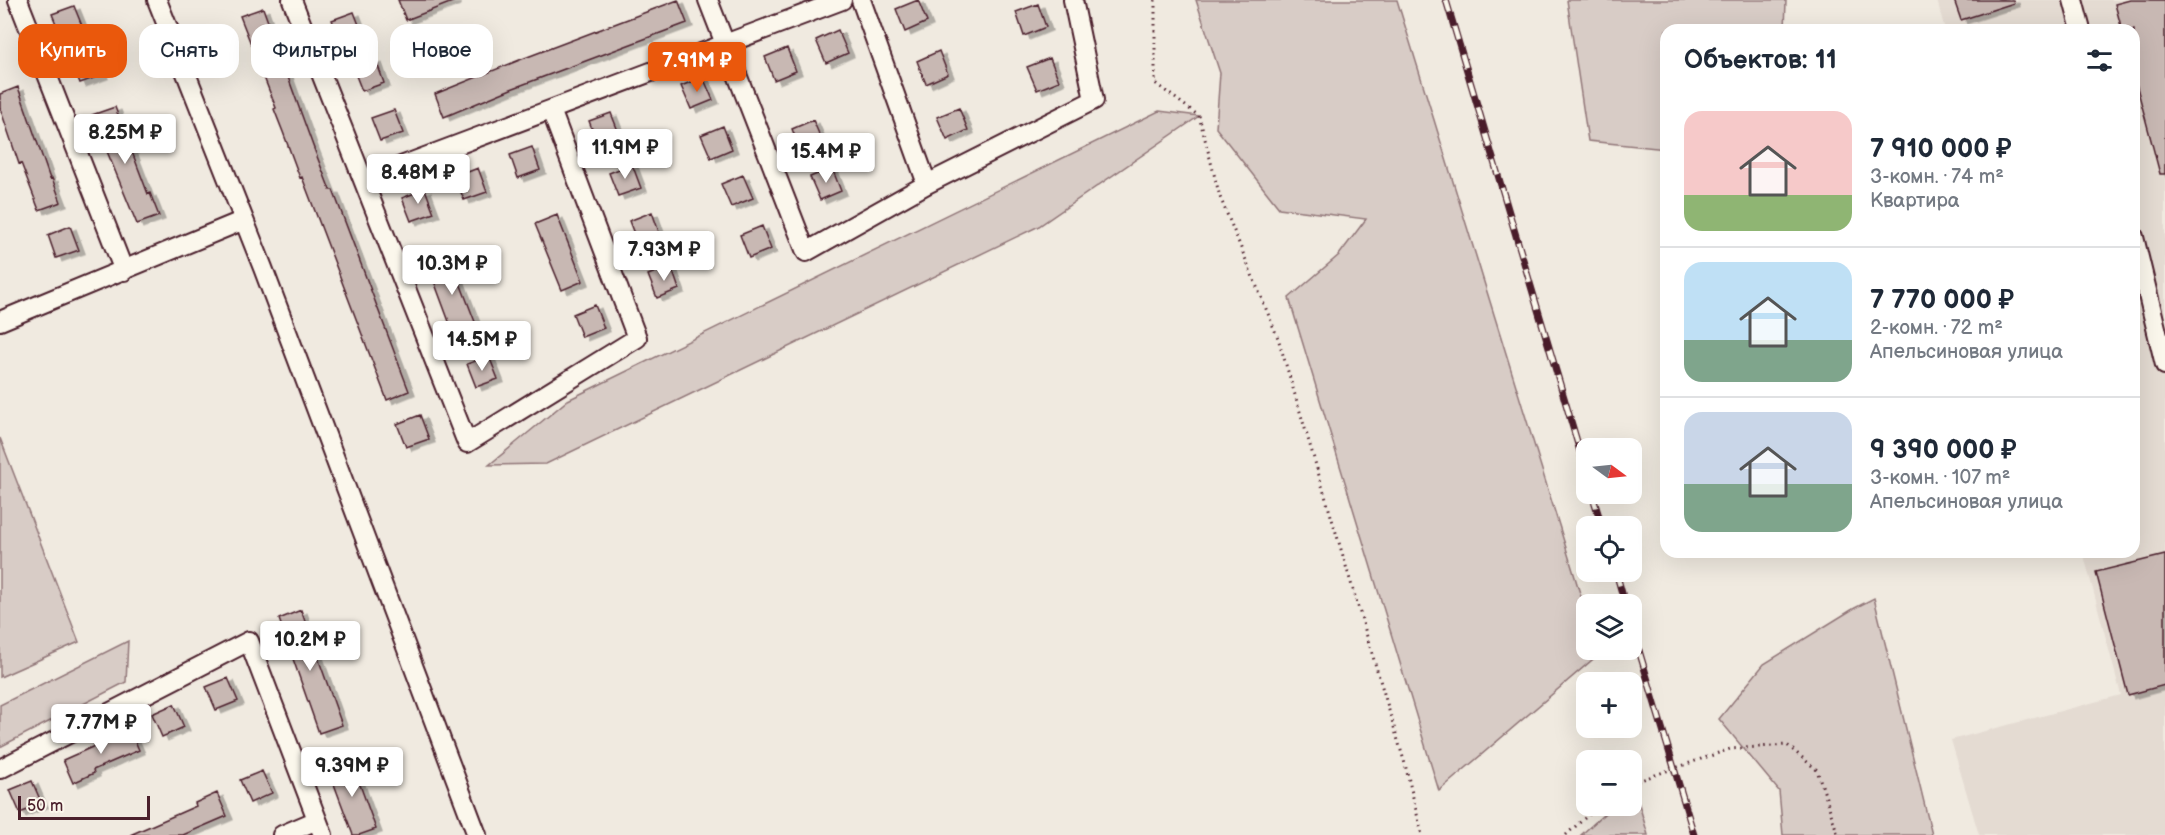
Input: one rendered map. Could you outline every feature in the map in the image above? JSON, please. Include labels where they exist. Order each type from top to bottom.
[{"type":"street","points":[[18,0],[124,271]]},
{"type":"street","points":[[157,0],[244,220],[477,835]]},
{"type":"street","points":[[708,0],[806,252],[927,184],[1094,100],[1073,0]]},
{"type":"street","points":[[364,180],[842,0]]},
{"type":"street","points":[[861,0],[927,184]]},
{"type":"street","points":[[2073,0],[2079,24]]},
{"type":"street","points":[[297,1],[467,443],[637,339],[551,110]]},
{"type":"street","points":[[0,321],[244,220]]},
{"type":"street","points":[[2140,262],[2165,365]]},
{"type":"street","points":[[0,769],[249,641],[320,828],[282,835]]},
{"type":"path","points":[[1155,0],[1155,83],[1199,116],[1220,197],[1278,338],[1404,764],[1422,835]]},
{"type":"path","points":[[1642,780],[1730,749],[1787,746],[1817,770],[1838,835]]},
{"type":"path","points":[[1566,835],[1587,816]]},
{"type":"shaded area","points":[[1196,0],[1397,0],[1580,594],[1576,594],[1576,660],[1592,660],[1439,791],[1289,298],[1339,255],[1366,219],[1279,208],[1216,128],[1220,73]]},
{"type":"shaded area","points":[[1567,0],[1786,0],[1785,24],[1660,24],[1660,148],[1588,141]]},
{"type":"shaded area","points":[[1937,0],[2165,0],[2165,835],[1979,835],[1951,740],[2121,695],[2085,558],[2140,558],[2140,24],[1943,24]]},
{"type":"shaded area","points":[[1159,111],[1199,116],[1039,226],[546,464],[489,465],[568,400]]},
{"type":"shaded area","points":[[0,438],[79,642],[0,677]]},
{"type":"shaded area","points":[[1874,598],[1932,835],[1783,835],[1779,791],[1719,719],[1764,664]]},
{"type":"shaded area","points":[[128,641],[126,682],[0,747],[0,705]]},
{"type":"shaded area","points":[[1642,814],[1648,835],[1581,835],[1602,816]]},
{"type":"building","points":[[398,0],[455,0],[455,1],[406,20]]},
{"type":"building","points":[[678,0],[687,23],[511,89],[444,117],[435,94],[475,78],[493,78],[493,71]]},
{"type":"building","points":[[918,0],[927,22],[905,32],[896,9]]},
{"type":"building","points":[[1954,0],[2013,0],[2014,3],[1961,20]]},
{"type":"building","points":[[2130,0],[2165,0],[2165,174],[2160,174],[2140,99],[2140,24],[2120,24],[2115,4]]},
{"type":"building","points":[[1038,4],[1046,27],[1024,36],[1016,12]]},
{"type":"building","points":[[74,6],[81,24],[56,24],[52,14]]},
{"type":"building","points":[[263,8],[269,24],[251,24],[251,44],[240,16]]},
{"type":"building","points":[[354,12],[359,24],[334,24],[332,20]]},
{"type":"building","points":[[838,30],[848,53],[826,63],[816,40]]},
{"type":"building","points":[[787,48],[796,71],[774,80],[765,57]]},
{"type":"building","points":[[939,51],[948,74],[926,84],[917,61]]},
{"type":"building","points":[[1050,58],[1059,81],[1037,90],[1027,67]]},
{"type":"building","points":[[378,66],[384,83],[362,91],[357,78],[378,78]]},
{"type":"building","points":[[703,77],[713,100],[691,109],[681,86]]},
{"type":"building","points":[[78,78],[94,78],[80,83]]},
{"type":"building","points":[[264,78],[288,78],[409,391],[387,400],[302,177],[300,178],[274,109],[276,108]]},
{"type":"building","points":[[18,87],[50,179],[52,178],[61,202],[39,210],[21,163],[19,164],[0,108],[0,94]]},
{"type":"building","points":[[115,107],[148,194],[150,193],[159,216],[137,224],[92,115]]},
{"type":"building","points":[[959,108],[968,130],[947,140],[937,117]]},
{"type":"building","points":[[394,110],[403,133],[380,141],[371,118]]},
{"type":"building","points":[[611,113],[620,136],[598,144],[589,121]]},
{"type":"building","points":[[813,120],[823,143],[801,152],[792,129]]},
{"type":"building","points":[[723,126],[732,149],[711,158],[701,135]]},
{"type":"building","points":[[532,147],[540,170],[518,178],[510,155]]},
{"type":"building","points":[[632,164],[641,188],[618,196],[609,173]]},
{"type":"building","points":[[478,168],[487,192],[464,200],[455,177]]},
{"type":"building","points":[[832,168],[841,191],[820,200],[810,177]]},
{"type":"building","points":[[743,175],[753,198],[731,207],[721,184]]},
{"type":"building","points":[[425,189],[434,213],[411,221],[402,198]]},
{"type":"building","points":[[652,212],[660,235],[638,244],[629,221]]},
{"type":"building","points":[[557,215],[583,281],[562,290],[535,224]]},
{"type":"building","points":[[70,226],[79,250],[56,258],[48,235]]},
{"type":"building","points":[[762,226],[771,249],[749,258],[740,235]]},
{"type":"building","points":[[450,257],[477,327],[454,335],[428,265]]},
{"type":"building","points":[[671,266],[679,289],[657,298],[648,275]]},
{"type":"building","points":[[595,305],[604,328],[582,337],[573,314]]},
{"type":"building","points":[[489,356],[498,379],[476,387],[467,364]]},
{"type":"building","points":[[420,415],[429,439],[406,447],[397,424]]},
{"type":"building","points":[[2165,555],[2165,685],[2128,695],[2096,572]]},
{"type":"building","points":[[301,610],[342,725],[319,733],[279,619]]},
{"type":"building","points":[[228,678],[238,701],[216,710],[206,687]]},
{"type":"building","points":[[174,704],[184,727],[162,737],[152,714]]},
{"type":"building","points":[[129,727],[139,750],[93,770],[94,773],[73,783],[63,760],[108,740],[107,737]]},
{"type":"building","points":[[351,760],[376,829],[359,835],[353,835],[328,768]]},
{"type":"building","points":[[262,771],[272,793],[250,803],[240,780]]},
{"type":"building","points":[[32,781],[42,804],[20,813],[10,790]]},
{"type":"building","points":[[217,793],[227,816],[183,835],[130,835],[196,806],[195,803]]},
{"type":"railway","points":[[1446,0],[1576,438]]},
{"type":"railway","points":[[1595,504],[1599,516]]},
{"type":"railway","points":[[1619,582],[1622,594]]},
{"type":"railway","points":[[1642,660],[1694,835]]}]
